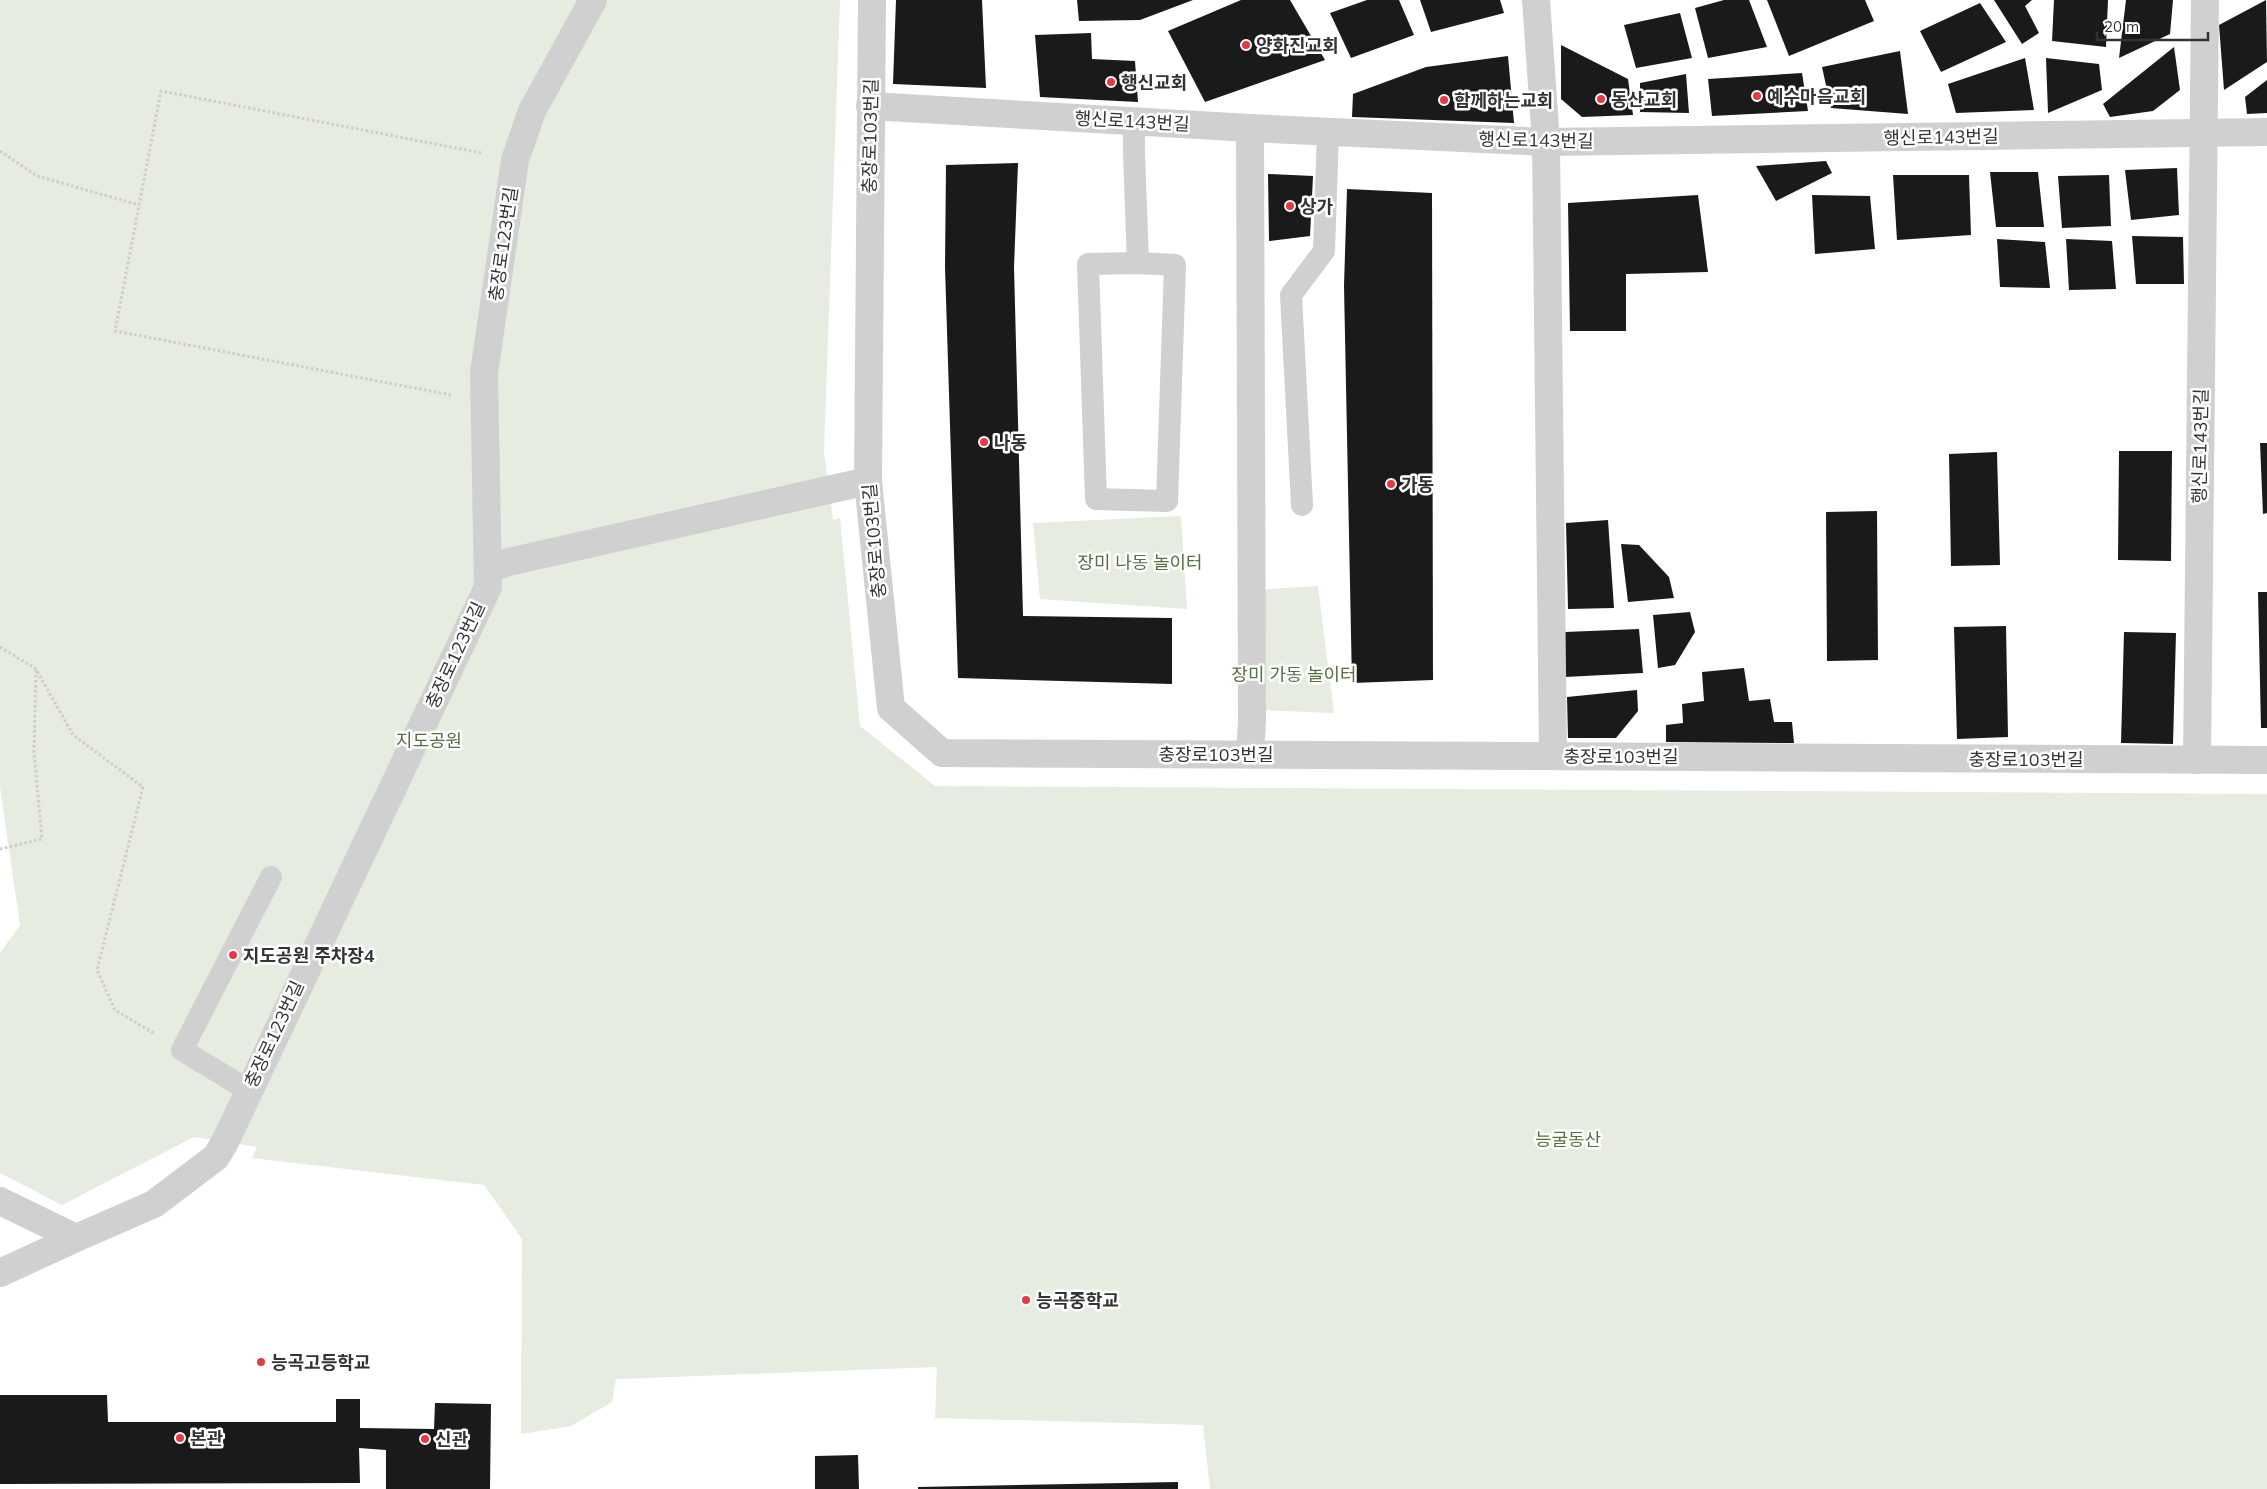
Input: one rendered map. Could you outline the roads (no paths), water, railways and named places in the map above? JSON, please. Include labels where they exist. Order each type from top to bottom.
[{"type":"street","name":"충장로123번길","points":[[0,1272],[154,1204],[216,1158],[488,586],[484,373],[515,160],[532,111],[593,0]]},
{"type":"street","name":"충장로103번길","points":[[872,0],[868,481],[890,708],[942,753],[2267,760]]},
{"type":"street","points":[[1536,0],[1546,142],[1553,756]]},
{"type":"street","name":"행신로143번길","points":[[2197,760],[2205,0]]},
{"type":"street","name":"행신로143번길","points":[[870,106],[1134,122],[1546,142],[2267,132]]},
{"type":"street","points":[[1250,128],[1252,711],[1250,754]]},
{"type":"street","points":[[488,569],[508,562],[868,481]]},
{"type":"street","points":[[0,1201],[76,1238]]},
{"type":"lane","points":[[1134,122],[1138,263]]},
{"type":"lane","points":[[1302,505],[1291,295],[1324,251],[1328,132]]},
{"type":"lane","points":[[1138,263],[1175,265],[1167,501],[1096,499],[1088,264],[1138,263]]},
{"type":"lane","points":[[248,1090],[182,1050],[271,877]]},
{"type":"place","name":"양화진교회","points":[[1246,45]]},
{"type":"place","name":"행신교회","points":[[1111,82]]},
{"type":"place","name":"예수마음교회","points":[[1757,96]]},
{"type":"place","name":"동산교회","points":[[1601,99]]},
{"type":"place","name":"함께하는교회","points":[[1444,100]]},
{"type":"place","name":"상가","points":[[1290,206]]},
{"type":"place","name":"나동","points":[[984,442]]},
{"type":"place","name":"가동","points":[[1391,484]]},
{"type":"place","name":"지도공원 주차장4","points":[[233,955]]},
{"type":"place","name":"능곡중학교","points":[[1026,1300]]},
{"type":"place","name":"능곡고등학교","points":[[261,1362]]},
{"type":"place","name":"본관","points":[[180,1438]]},
{"type":"place","name":"신관","points":[[425,1439]]},
{"type":"park label","name":"장미 나동 놀이터","points":[[1140,562]]},
{"type":"park label","name":"장미 가동 놀이터","points":[[1294,674]]},
{"type":"park label","name":"지도공원","points":[[429,740]]},
{"type":"park label","name":"능굴동산","points":[[1568,1139]]}]
